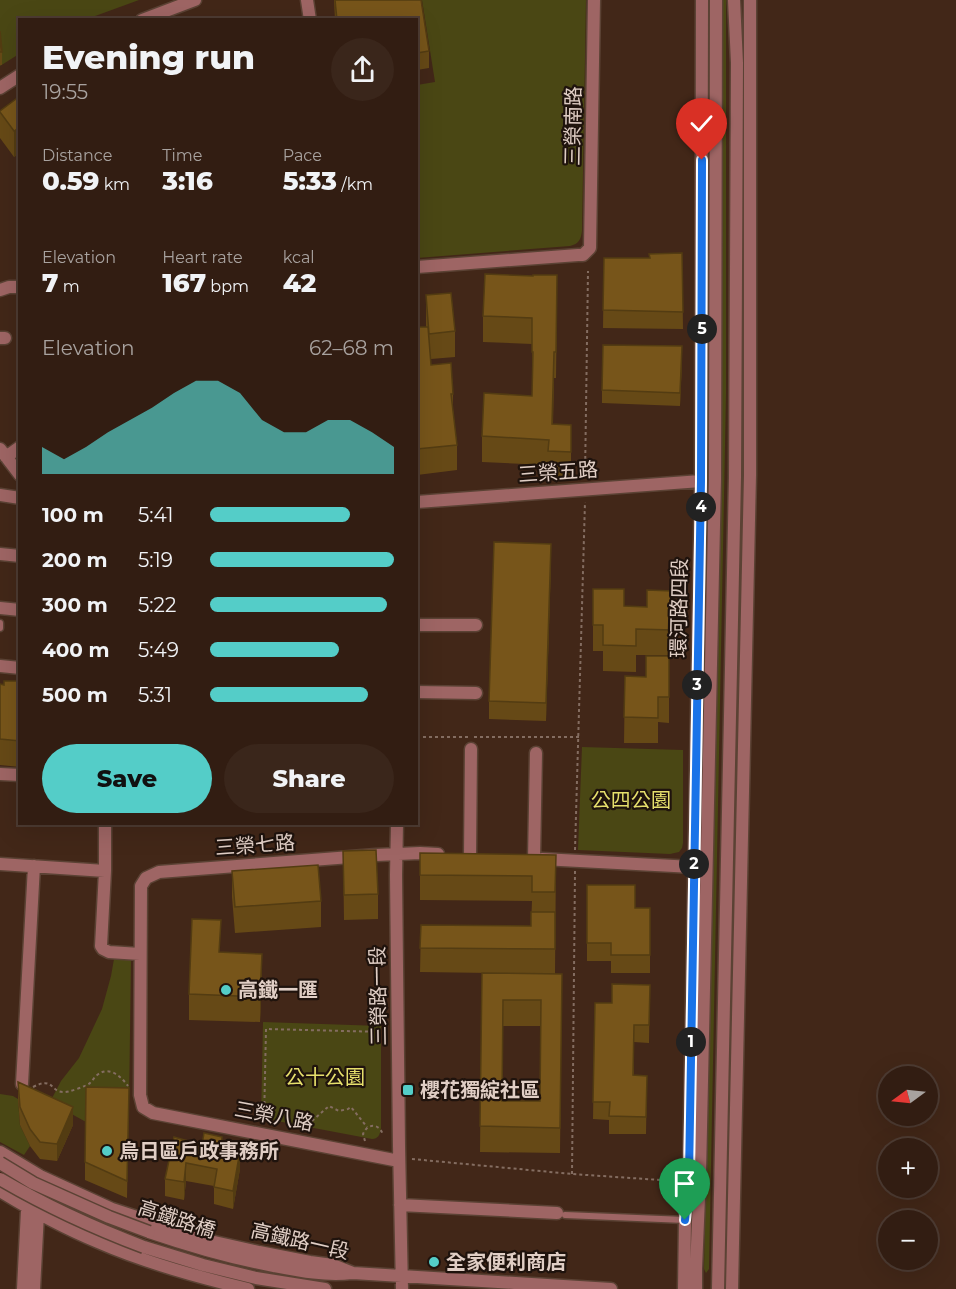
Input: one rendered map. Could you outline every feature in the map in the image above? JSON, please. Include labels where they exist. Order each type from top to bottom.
[{"type":"street","points":[[147,18],[195,0]]},
{"type":"street","points":[[307,0],[310,18]]},
{"type":"street","name":"三榮南路","points":[[418,267],[578,255],[587,252],[591,244],[594,0]]},
{"type":"street","name":"環河路四段","points":[[684,1289],[689,1163],[701,481],[702,0]]},
{"type":"street","name":"環河路四段","points":[[696,1289],[715,491],[716,0]]},
{"type":"street","points":[[718,1289],[735,477],[736,63],[734,0]]},
{"type":"street","points":[[732,1289],[749,487],[750,0]]},
{"type":"street","points":[[0,88],[18,76]]},
{"type":"street","points":[[0,290],[18,287]]},
{"type":"street","points":[[18,448],[3,453],[18,472]]},
{"type":"street","name":"三榮五路","points":[[418,502],[701,481]]},
{"type":"street","points":[[0,495],[18,498]]},
{"type":"street","points":[[0,554],[18,556]]},
{"type":"street","points":[[0,608],[18,610]]},
{"type":"street","points":[[418,625],[476,625]]},
{"type":"street","points":[[0,666],[18,668]]},
{"type":"street","points":[[418,692],[476,693]]},
{"type":"street","name":"三榮七路","points":[[140,954],[141,886],[146,878],[159,872],[396,854],[465,856],[471,749]]},
{"type":"street","points":[[536,753],[529,859],[693,867]]},
{"type":"street","points":[[0,774],[18,775]]},
{"type":"street","points":[[105,825],[101,946],[109,952],[140,954]]},
{"type":"street","name":"三榮路一段","points":[[397,825],[402,1282]]},
{"type":"street","points":[[0,864],[105,871]]},
{"type":"street","points":[[22,1084],[34,866]]},
{"type":"street","name":"三榮八路","points":[[140,954],[140,1095],[143,1107],[153,1113],[399,1161]]},
{"type":"street","name":"高鐵路一段","points":[[0,1152],[35,1173],[112,1209],[210,1241],[259,1252],[333,1264],[353,1273],[402,1282],[611,1289]]},
{"type":"street","name":"高鐵路橋","points":[[0,1163],[33,1183],[109,1217],[206,1251],[308,1273],[333,1275],[353,1273]]},
{"type":"street","points":[[34,1289],[35,1173]]},
{"type":"street","name":"高鐵路橋","points":[[0,1179],[32,1198],[144,1247],[256,1278],[325,1289]]},
{"type":"street","points":[[0,1191],[98,1242],[199,1277],[248,1289]]},
{"type":"street","points":[[400,1205],[561,1214]]},
{"type":"street","points":[[23,1289],[33,1210]]},
{"type":"lane","points":[[0,622],[0,628]]},
{"type":"lane","points":[[561,1214],[685,1220]]},
{"type":"path","points":[[585,480],[588,272]]},
{"type":"path","points":[[575,853],[585,502]]},
{"type":"path","points":[[418,737],[579,737]]},
{"type":"path","points":[[572,1174],[575,871]]},
{"type":"path","points":[[264,1122],[266,1029],[384,1032]]},
{"type":"path","points":[[22,1084],[26,1088],[44,1083],[50,1084],[58,1091],[66,1092],[90,1084],[99,1073],[111,1071],[117,1074],[129,1088]]},
{"type":"path","points":[[303,1129],[329,1106],[339,1111],[351,1107],[367,1127]]},
{"type":"path","points":[[365,1141],[363,1134],[367,1127],[375,1125],[379,1127],[383,1135]]},
{"type":"path","points":[[412,1159],[676,1181]]},
{"type":"green space","points":[[0,0],[139,0],[90,18],[18,18],[18,55],[0,66]]},
{"type":"green space","points":[[422,0],[586,0],[582,231],[576,244],[418,258],[418,85],[435,82]]},
{"type":"green space","points":[[721,0],[726,0],[726,394],[709,1269],[706,1273],[704,1269],[720,394]]},
{"type":"green space","name":"公四公園","points":[[582,747],[683,750],[683,843],[679,852],[670,854],[578,850]]},
{"type":"green space","points":[[114,959],[131,960],[129,1106],[86,1122],[50,1102],[61,1081],[79,1058],[102,1009]]},
{"type":"green space","name":"公十公園","points":[[263,1022],[381,1026],[381,1128],[379,1135],[372,1139],[261,1118]]},
{"type":"green space","points":[[0,1094],[18,1099],[20,1125],[30,1146],[24,1155],[0,1142]]},
{"type":"building","points":[[335,0],[421,0],[429,51],[418,53],[418,18],[337,18]]},
{"type":"building","points":[[18,98],[18,128],[14,131],[0,111]]},
{"type":"building","points":[[682,253],[683,312],[603,310],[604,258],[650,258],[649,254]]},
{"type":"building","points":[[485,274],[557,275],[552,424],[571,425],[571,452],[548,451],[549,440],[482,436],[484,393],[532,396],[533,352],[532,318],[483,316]]},
{"type":"building","points":[[451,293],[455,331],[429,334],[426,295]]},
{"type":"building","points":[[418,327],[428,327],[431,365],[451,363],[453,394],[451,394],[457,445],[418,449]]},
{"type":"building","points":[[603,345],[682,346],[680,393],[602,390]]},
{"type":"building","points":[[494,542],[551,544],[546,703],[489,701]]},
{"type":"building","points":[[593,589],[624,589],[624,606],[647,607],[647,590],[673,591],[673,630],[636,629],[636,646],[603,645],[603,625],[593,625]]},
{"type":"building","points":[[646,656],[669,656],[669,697],[658,697],[658,718],[624,717],[625,676],[646,677]]},
{"type":"building","points":[[4,681],[18,681],[18,741],[0,739],[0,684],[4,685]]},
{"type":"building","points":[[376,850],[378,894],[344,895],[343,851]]},
{"type":"building","points":[[420,853],[556,855],[555,892],[532,892],[532,876],[420,875]]},
{"type":"building","points":[[318,865],[321,901],[235,907],[232,871]]},
{"type":"building","points":[[587,885],[635,885],[635,908],[650,908],[650,955],[611,955],[611,943],[587,943]]},
{"type":"building","points":[[531,912],[555,912],[555,949],[420,948],[421,925],[531,926]]},
{"type":"building","points":[[192,919],[221,920],[219,952],[262,954],[260,997],[189,994]]},
{"type":"building","points":[[482,973],[562,974],[560,1128],[480,1126]],"holes":[[[503,1000],[541,1000],[540,1101],[502,1101]]]},
{"type":"building","points":[[612,984],[650,985],[649,1025],[634,1025],[633,1075],[647,1076],[646,1117],[609,1116],[610,1102],[593,1102],[595,1003],[612,1003]]},
{"type":"building","points":[[18,1082],[73,1107],[57,1144],[40,1142],[30,1129],[20,1107]]},
{"type":"building","name":"烏日區戶政事務所","points":[[86,1087],[129,1088],[127,1181],[85,1162]]},
{"type":"building","points":[[204,1133],[222,1137],[221,1149],[240,1151],[233,1191],[214,1187],[217,1169],[186,1163],[184,1182],[165,1179],[174,1137],[202,1145]]},
{"type":"place","name":"高鐵一匯","points":[[226,990]]},
{"type":"place","name":"櫻花獨綻社區","points":[[408,1090]]},
{"type":"place","name":"烏日區戶政事務所","points":[[107,1151]]},
{"type":"place","name":"全家便利商店","points":[[434,1262]]},
{"type":"route","points":[[685,1220],[689,1175],[701,481],[702,160]]}]
